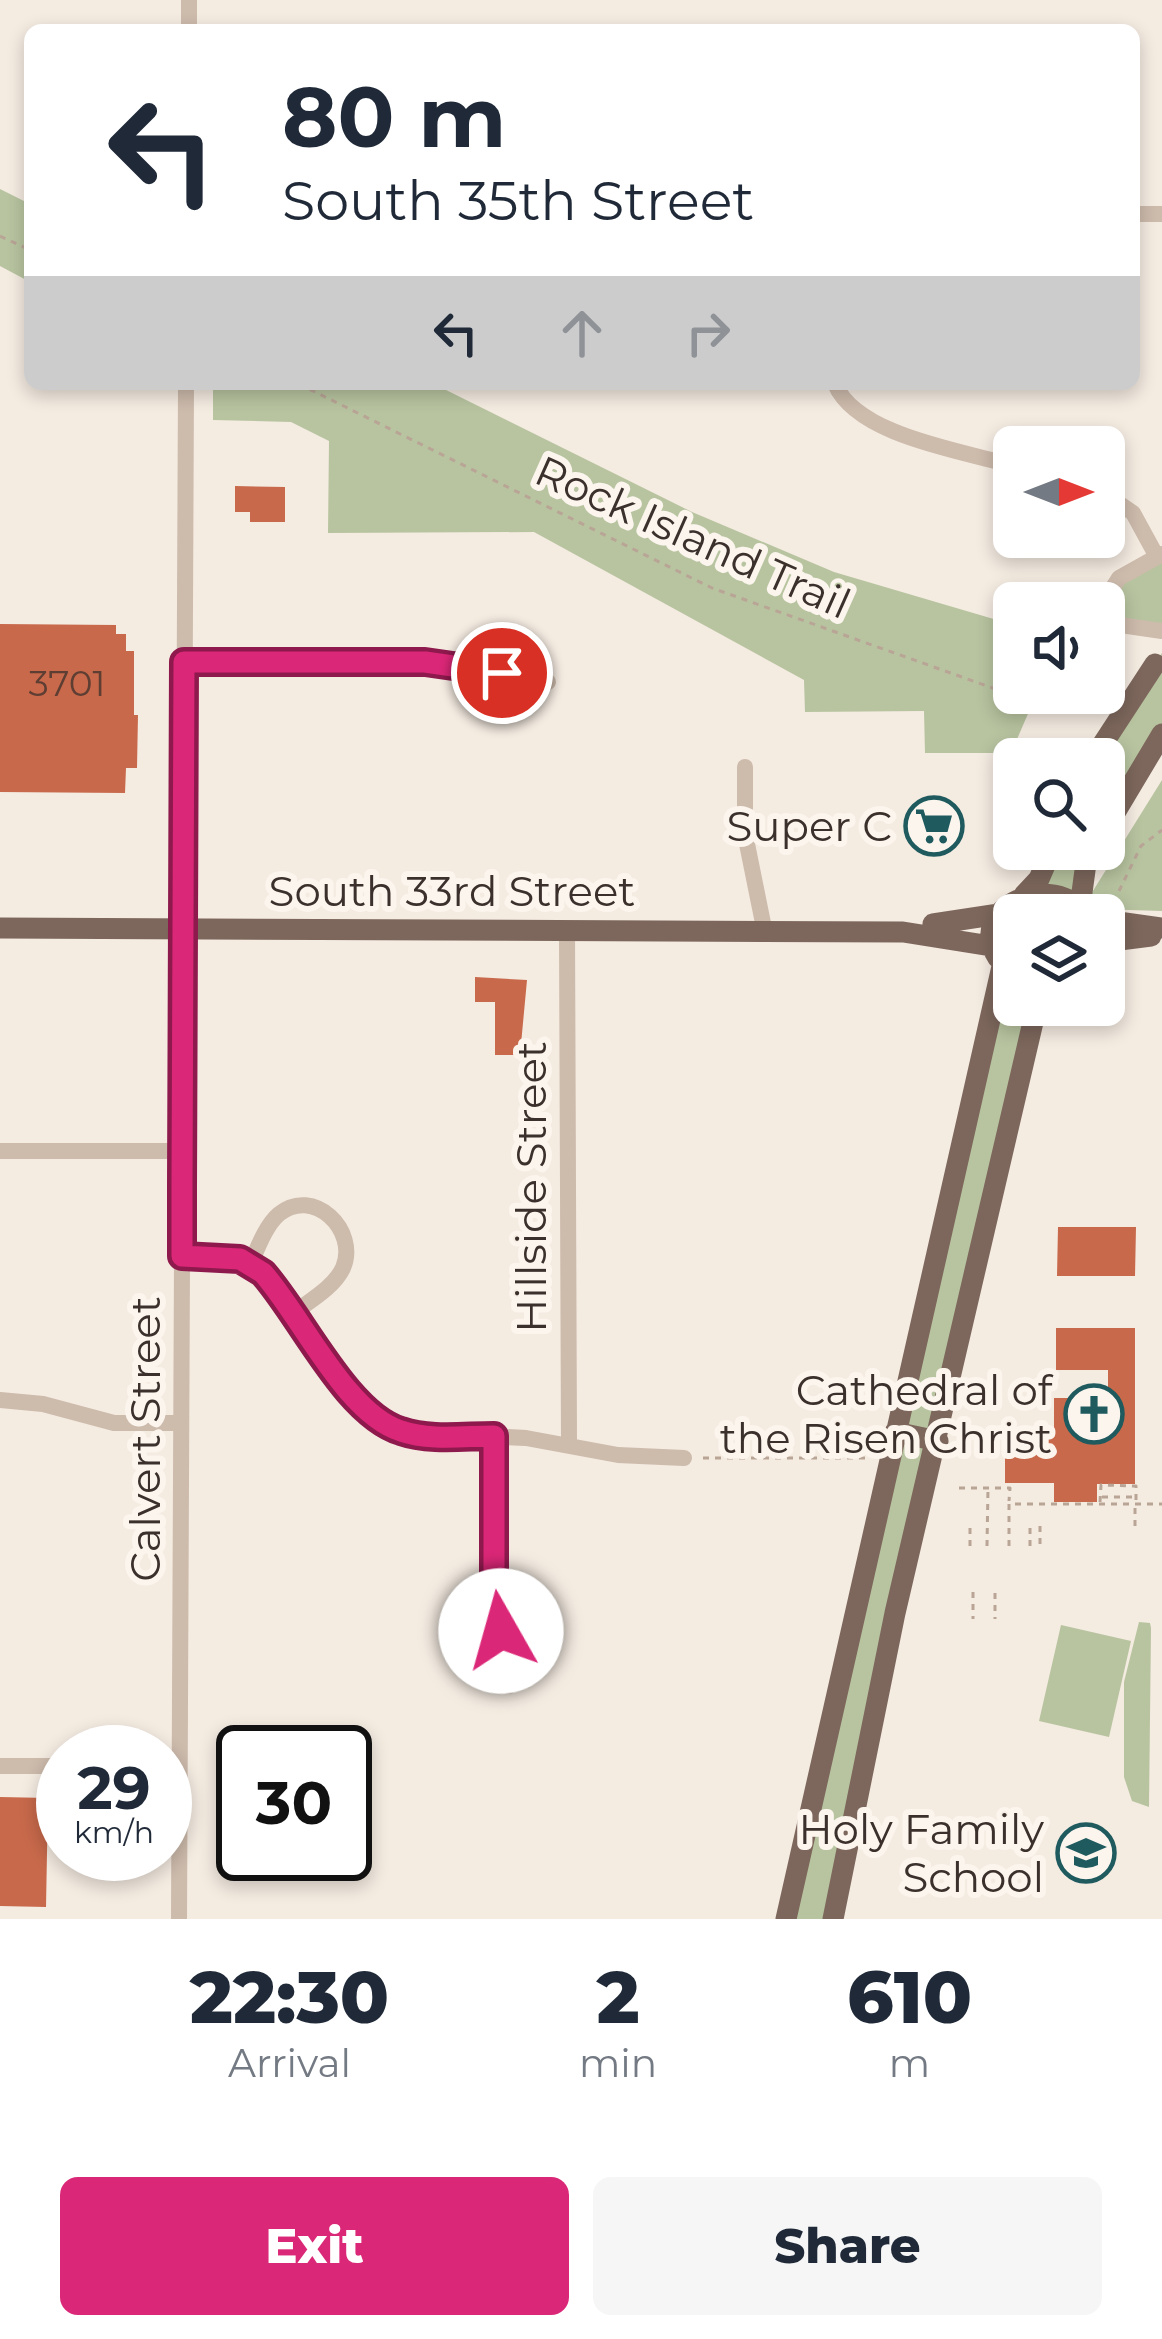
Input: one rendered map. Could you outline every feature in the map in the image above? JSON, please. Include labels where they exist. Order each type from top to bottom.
[{"type":"main road","points":[[1107,738],[1158,658]]},
{"type":"main road","points":[[1125,794],[1162,734]]},
{"type":"main road","points":[[1025,894],[1043,870]]},
{"type":"main road","name":"South 33rd Street","points":[[0,928],[903,932],[993,915]]},
{"type":"main road","points":[[1125,924],[1162,931]]},
{"type":"main road","points":[[1125,938],[1162,931]]},
{"type":"main road","name":"South 33rd Street","points":[[903,932],[993,955]]},
{"type":"main road","points":[[786,1919],[955,1161],[993,1019]]},
{"type":"main road","points":[[833,1919],[896,1613],[1032,1026]]},
{"type":"main road","points":[[895,1432],[938,1441]]},
{"type":"street","name":"Calvert Street","points":[[173,1725],[181,1424],[186,390]]},
{"type":"street","points":[[838,392],[883,427],[993,460]]},
{"type":"street","points":[[1116,582],[1160,555],[1125,507]]},
{"type":"street","points":[[1125,626],[1162,631]]},
{"type":"street","points":[[184,662],[425,662],[548,682]]},
{"type":"street","points":[[745,767],[746,834],[765,933]]},
{"type":"street","name":"Hillside Street","points":[[567,930],[569,1444]]},
{"type":"street","points":[[0,1151],[182,1151]]},
{"type":"street","points":[[251,1263],[275,1216],[289,1208],[314,1207],[336,1221],[346,1245],[342,1270],[295,1312]]},
{"type":"street","points":[[182,1256],[251,1263],[295,1312],[360,1404],[388,1426],[424,1436],[494,1436],[618,1455],[684,1458]]},
{"type":"street","points":[[0,1400],[43,1404],[114,1423],[181,1424]]},
{"type":"street","points":[[494,1436],[494,1577],[509,1686]]},
{"type":"street","points":[[0,1766],[36,1766]]},
{"type":"street","name":"Calvert Street","points":[[177,1881],[179,1919]]},
{"type":"path","name":"Rock Island Trail","points":[[311,390],[712,588],[993,688]]},
{"type":"path","points":[[1119,891],[1141,847],[1162,830]]},
{"type":"path","points":[[684,1458],[854,1458]]},
{"type":"path","points":[[1100,1504],[1101,1485],[1136,1486],[1135,1526]]},
{"type":"path","points":[[1120,1486],[1120,1497]]},
{"type":"path","points":[[959,1488],[1010,1488],[1009,1546]]},
{"type":"path","points":[[987,1546],[988,1488]]},
{"type":"path","points":[[1101,1497],[1136,1502]]},
{"type":"path","points":[[1009,1504],[1162,1504]]},
{"type":"path","points":[[970,1526],[970,1546]]},
{"type":"path","points":[[1030,1526],[1030,1546]]},
{"type":"path","points":[[1040,1526],[1040,1546]]},
{"type":"path","points":[[973,1592],[973,1619]]},
{"type":"path","points":[[995,1592],[995,1619]]},
{"type":"green space","points":[[0,189],[24,201],[24,279],[0,266]]},
{"type":"green space","points":[[213,390],[446,390],[692,512],[834,572],[993,619],[993,714],[1028,714],[1018,738],[993,738],[993,753],[925,753],[924,711],[805,712],[804,680],[534,532],[328,533],[329,441],[291,422],[213,420]]},
{"type":"green space","points":[[1162,554],[1162,631],[1125,626],[1125,582]]},
{"type":"green space","points":[[1162,653],[1162,734],[1125,796],[1125,738],[1114,738],[1133,696]]},
{"type":"green space","points":[[1162,780],[1162,911],[1125,910],[1125,894],[1091,894],[1106,870],[1125,870],[1125,839]]},
{"type":"green space","points":[[1039,870],[1091,870],[1088,894],[1024,894]]},
{"type":"green space","points":[[993,1021],[993,1026],[1032,1026],[833,1919],[786,1919]]},
{"type":"green space","points":[[1139,1622],[1150,1623],[1151,1628],[1149,1807],[1132,1801],[1124,1777],[1124,1682]]},
{"type":"green space","points":[[1061,1625],[1131,1641],[1109,1737],[1039,1721]]},
{"type":"building","points":[[235,486],[285,487],[285,522],[250,522],[250,512],[235,512]]},
{"type":"building","points":[[0,624],[116,625],[116,634],[126,634],[126,651],[134,651],[134,715],[138,715],[137,768],[126,768],[125,793],[0,792]]},
{"type":"building","name":"Super C","points":[[959,809],[959,842],[910,843],[910,810]]},
{"type":"building","points":[[475,977],[527,980],[520,1055],[495,1055],[495,1002],[475,1002]]},
{"type":"building","points":[[1058,1227],[1136,1227],[1135,1276],[1057,1276]]},
{"type":"building","name":"Cathedral of the Risen Christ","points":[[1056,1328],[1135,1328],[1135,1484],[1097,1484],[1097,1502],[1054,1502],[1054,1483],[1005,1483],[1005,1430],[1054,1430],[1054,1398],[1108,1398],[1108,1370],[1056,1370]]},
{"type":"building","points":[[0,1797],[36,1798],[36,1881],[46,1881],[46,1907],[0,1906]]},
{"type":"place","name":"Super C","points":[[934,826]]},
{"type":"place","name":"Cathedral of the Risen Christ","points":[[1094,1414]]},
{"type":"place","name":"Holy Family School","points":[[1086,1853]]},
{"type":"route","points":[[501,1631],[494,1577],[494,1436],[424,1436],[403,1432],[371,1415],[263,1273],[240,1259],[182,1256],[182,1186],[184,662],[425,662],[502,673]]}]
